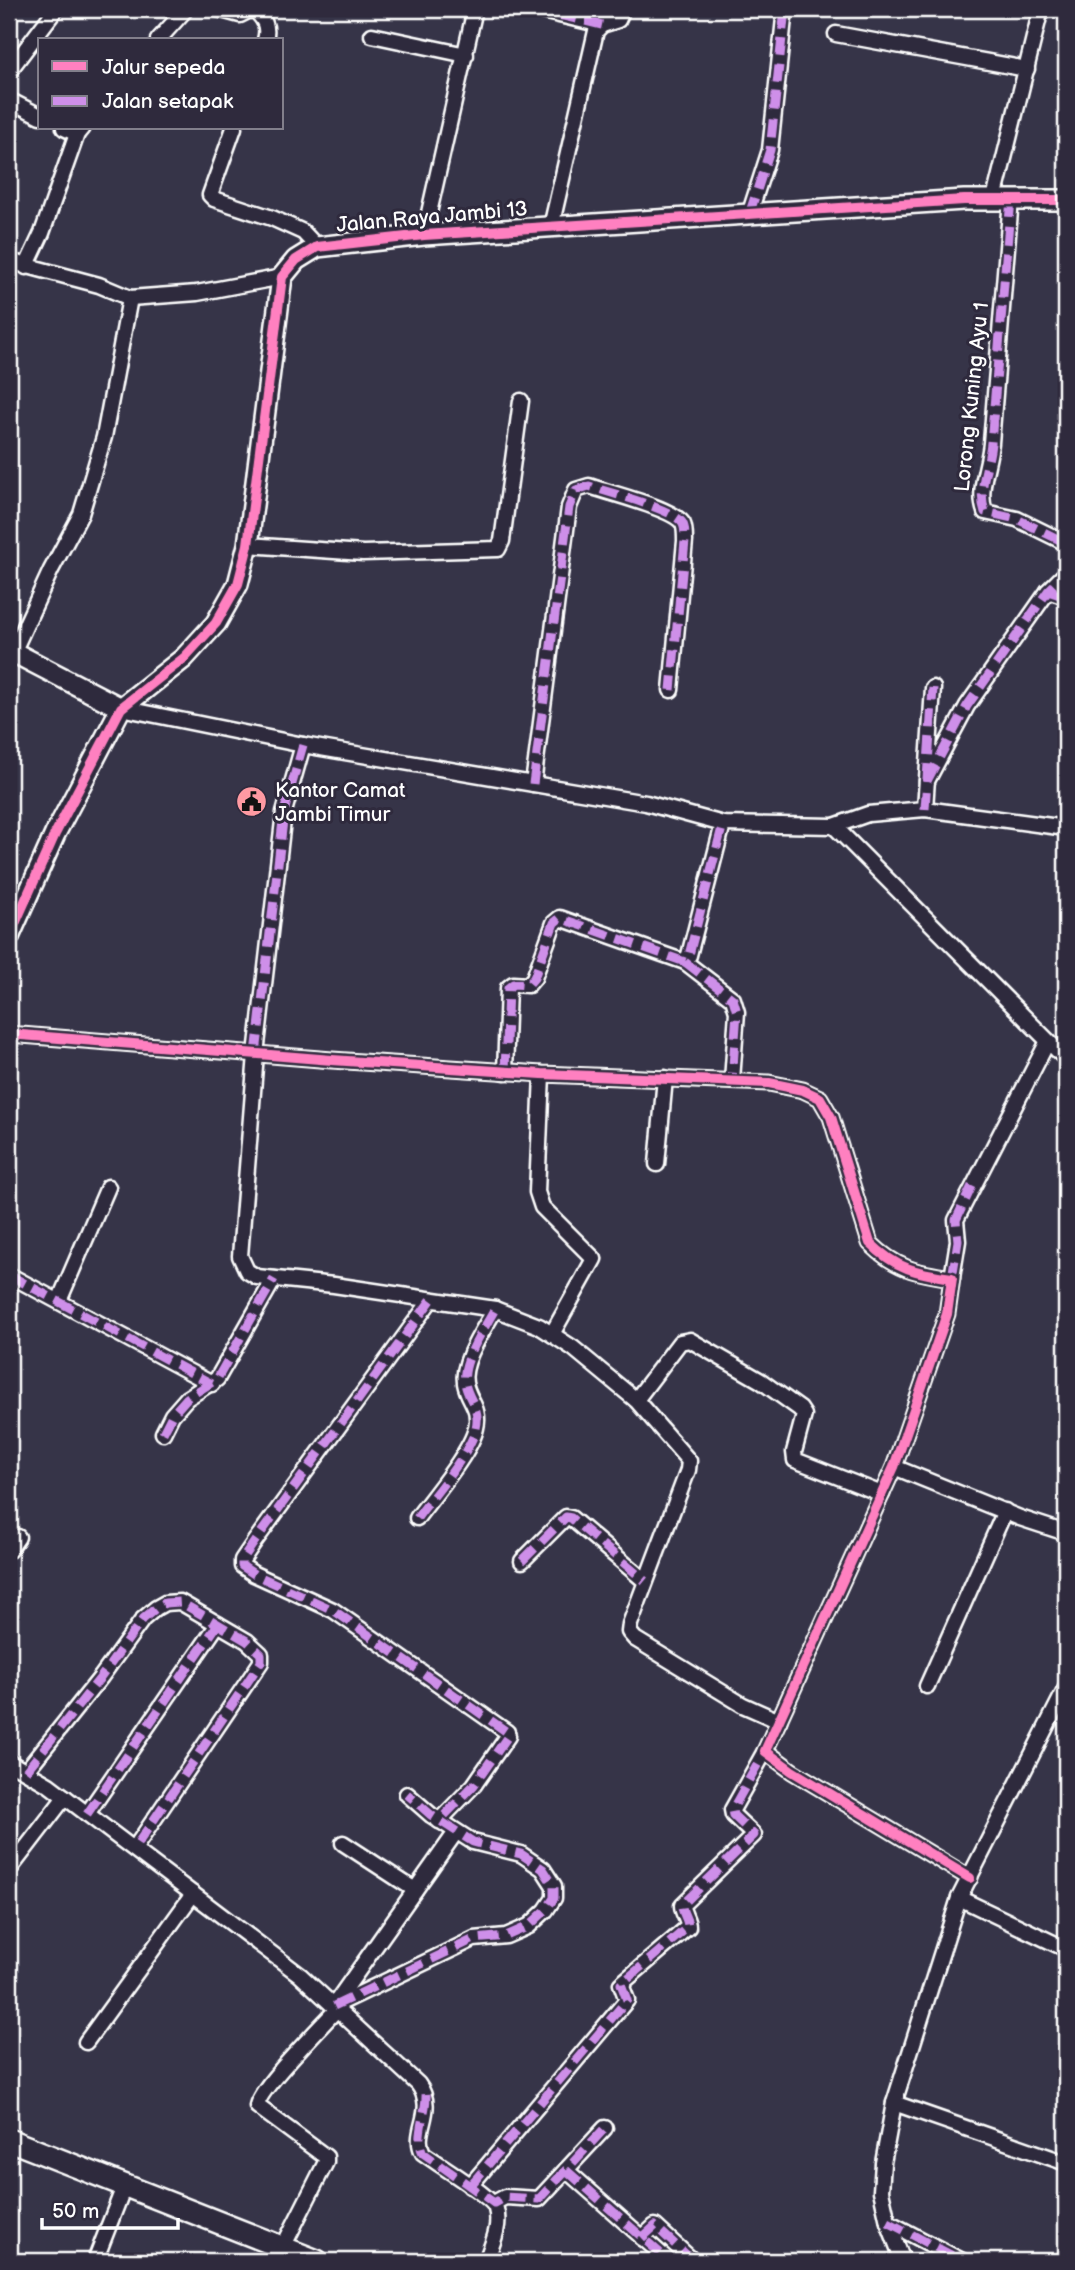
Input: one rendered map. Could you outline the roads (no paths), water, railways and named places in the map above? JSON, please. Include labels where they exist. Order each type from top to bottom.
[{"type":"main road","points":[[9,2140],[317,2261]]},
{"type":"street","points":[[9,71],[56,9]]},
{"type":"street","points":[[161,38],[186,9]]},
{"type":"street","points":[[218,9],[240,15],[253,9],[262,17],[268,30],[266,38]]},
{"type":"street","points":[[424,235],[475,9]]},
{"type":"street","points":[[533,9],[602,24],[615,22],[622,9]]},
{"type":"street","points":[[750,215],[771,150],[785,9]]},
{"type":"street","points":[[1002,199],[1041,9]]},
{"type":"street","points":[[551,227],[596,31],[602,24]]},
{"type":"street","points":[[836,34],[1027,69]]},
{"type":"street","points":[[372,35],[466,55]]},
{"type":"street","points":[[9,100],[38,116]]},
{"type":"street","points":[[26,267],[41,233],[75,130]]},
{"type":"street","points":[[233,130],[209,195],[303,232],[317,247]]},
{"type":"street","name":"Jalan Raya Jambi 13","points":[[282,277],[296,260],[317,247],[424,235],[1002,199],[1066,200]]},
{"type":"street","name":"Lorong Kuning Ayu 1","points":[[1002,199],[986,467],[981,501],[985,512],[1017,519],[1066,543]]},
{"type":"street","points":[[9,261],[99,285],[130,298],[197,293],[282,277],[248,545],[238,584],[216,623],[184,658],[121,708],[11,924]]},
{"type":"street","points":[[130,298],[104,437],[81,514],[10,654],[121,708],[303,745],[646,803],[723,824],[834,826],[869,814],[925,809],[1066,828]]},
{"type":"street","points":[[248,545],[363,553],[498,549],[502,541],[521,401]]},
{"type":"street","points":[[533,784],[569,507],[576,490],[589,486],[660,509],[683,524],[685,541],[671,690]]},
{"type":"street","points":[[927,781],[967,706],[1048,592],[1066,573]]},
{"type":"street","points":[[1048,592],[1066,597]]},
{"type":"street","points":[[925,809],[933,688]]},
{"type":"street","points":[[303,745],[284,812],[256,1054],[240,1256],[247,1271],[257,1277],[334,1285],[495,1309],[539,1326],[552,1334],[636,1400],[689,1461],[629,1632],[635,1639],[743,1705],[779,1721]]},
{"type":"street","points":[[685,962],[723,824]]},
{"type":"street","points":[[834,826],[1047,1043],[1066,1059]]},
{"type":"street","points":[[505,1072],[508,988],[513,984],[528,985],[534,978],[554,923],[561,918],[685,962],[733,999],[737,1012],[732,1080]]},
{"type":"street","points":[[9,1034],[505,1072],[732,1080],[769,1083],[803,1090],[820,1098],[831,1117],[870,1243],[886,1259],[900,1267],[952,1278]]},
{"type":"street","points":[[470,2186],[627,2000],[621,1984],[688,1927],[682,1905],[754,1835],[733,1815],[732,1810],[765,1751],[894,1467],[947,1314],[958,1241],[956,1220],[1047,1043]]},
{"type":"street","points":[[542,1074],[537,1192],[542,1207],[594,1259],[552,1334]]},
{"type":"street","points":[[657,1164],[664,1078]]},
{"type":"street","points":[[59,1301],[108,1187]]},
{"type":"street","points":[[9,1275],[212,1384]]},
{"type":"street","points":[[163,1433],[187,1398],[217,1379],[274,1279]]},
{"type":"street","points":[[430,1300],[255,1541],[242,1560],[242,1566],[333,1610],[507,1732],[508,1736],[474,1785],[439,1821]]},
{"type":"street","points":[[417,1518],[465,1451],[476,1430],[478,1413],[465,1385],[464,1371],[495,1309]]},
{"type":"street","points":[[636,1400],[680,1342],[690,1340],[761,1381],[800,1409],[804,1415],[794,1452],[795,1460],[882,1494]]},
{"type":"street","points":[[894,1467],[1066,1533]]},
{"type":"street","points":[[927,1686],[1005,1511]]},
{"type":"street","points":[[522,1561],[566,1517],[571,1518],[645,1581]]},
{"type":"street","points":[[9,1550],[18,1537]]},
{"type":"street","points":[[26,1771],[143,1619],[156,1608],[165,1603],[180,1602],[247,1641],[261,1654],[261,1662],[134,1849]]},
{"type":"street","points":[[87,1814],[218,1624]]},
{"type":"street","points":[[902,2261],[888,2222],[881,2181],[894,2103],[959,1898],[1066,1688]]},
{"type":"street","points":[[765,1751],[792,1772],[970,1878]]},
{"type":"street","points":[[9,1762],[65,1797],[300,1975],[418,2084],[426,2094],[419,2146],[423,2153],[494,2203],[497,2210],[497,2232],[485,2261]]},
{"type":"street","points":[[335,2008],[474,1939],[506,1937],[529,1926],[554,1898],[554,1886],[543,1869],[521,1854],[484,1846],[456,1832],[407,1794]]},
{"type":"street","points":[[9,1870],[65,1797]]},
{"type":"street","points":[[283,2247],[326,2162],[326,2157],[257,2106],[257,2102],[335,2008],[456,1832]]},
{"type":"street","points":[[343,1843],[415,1890]]},
{"type":"street","points":[[86,2042],[193,1894]]},
{"type":"street","points":[[959,1898],[1066,1949]]},
{"type":"street","points":[[894,2103],[1066,2163]]},
{"type":"street","points":[[494,2203],[505,2197],[539,2199],[605,2128]]},
{"type":"street","points":[[566,2170],[669,2261]]},
{"type":"street","points":[[94,2261],[125,2184]]},
{"type":"street","points":[[888,2222],[962,2261]]},
{"type":"street","points":[[642,2238],[655,2226],[693,2261]]},
{"type":"place","name":"Kantor Camat Jambi Timur","points":[[252,802]]}]
